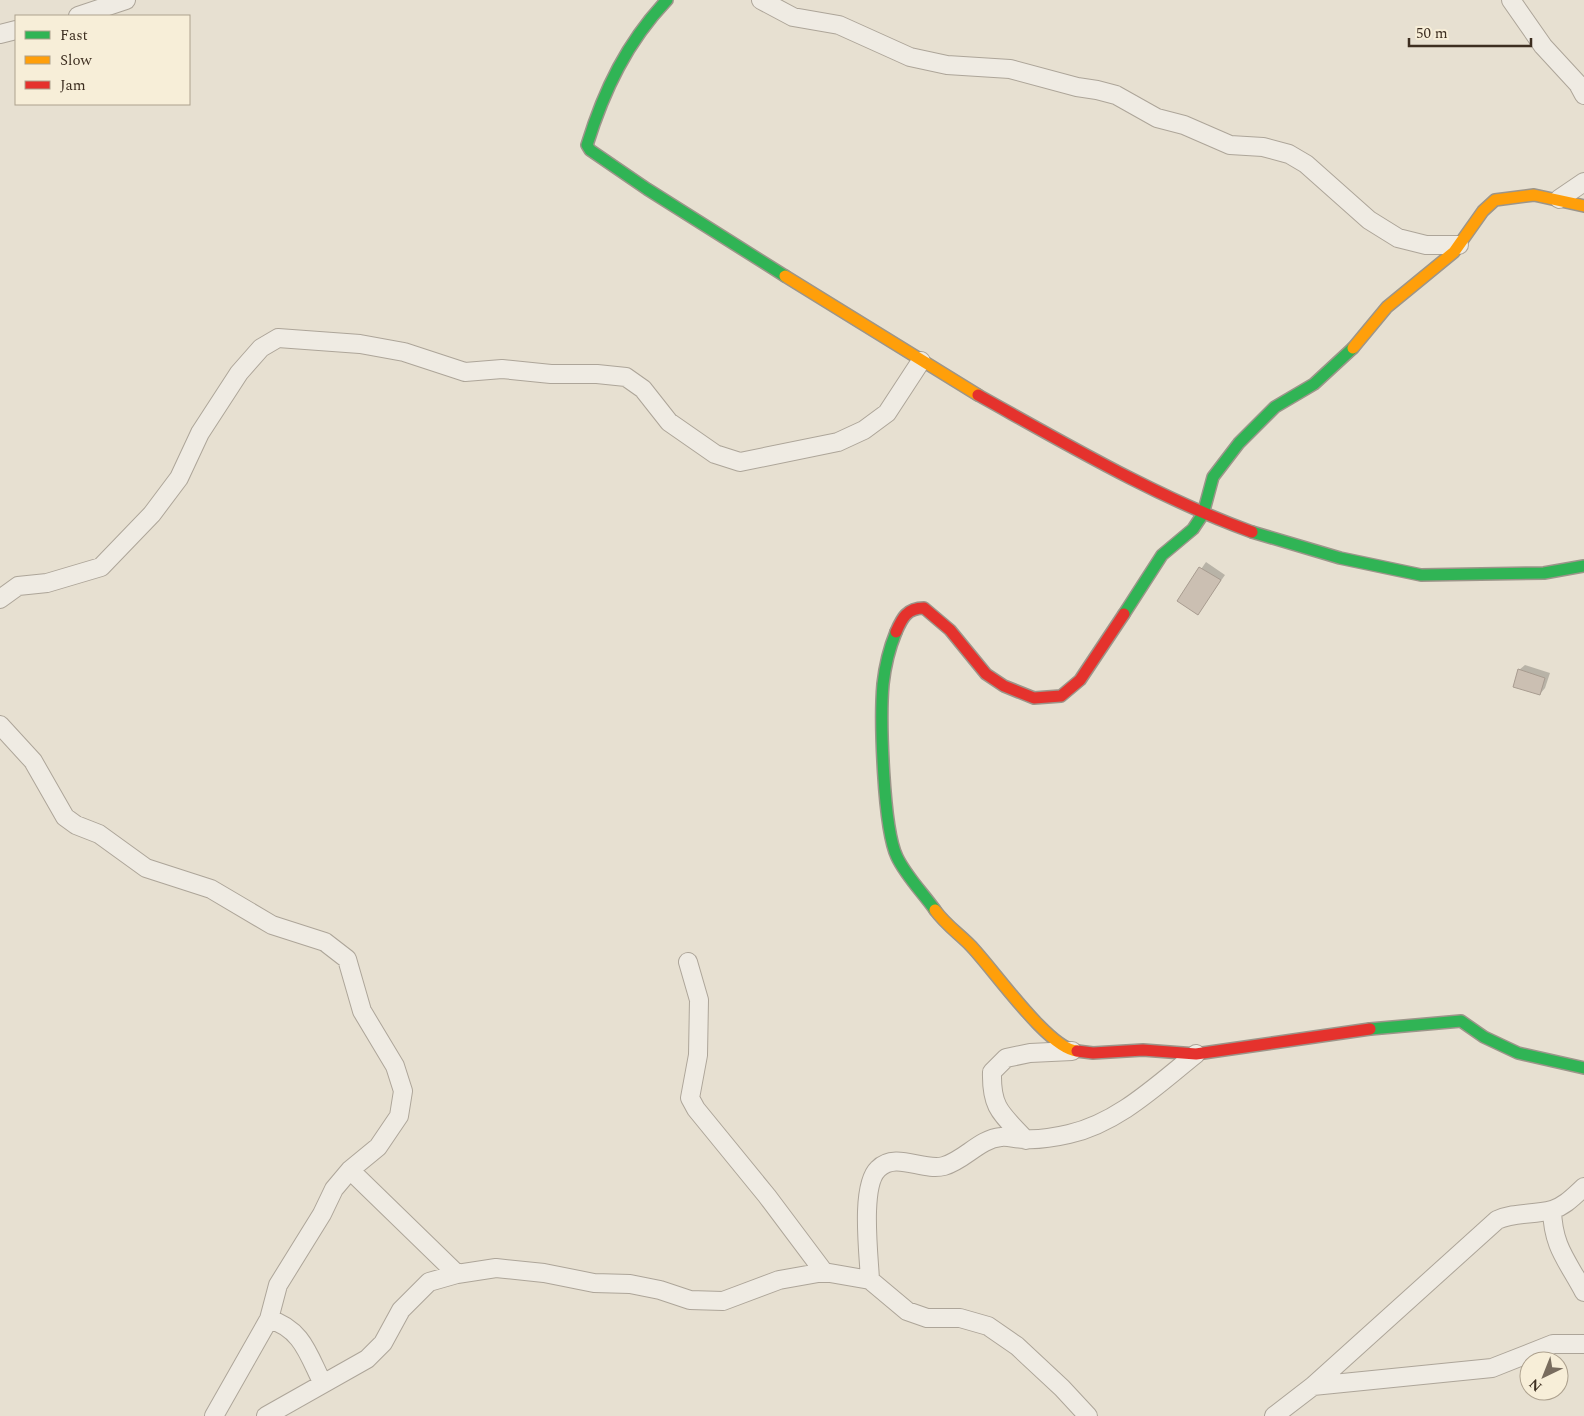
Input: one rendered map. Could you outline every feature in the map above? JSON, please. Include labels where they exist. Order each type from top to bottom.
[{"type":"street","points":[[667,0],[646,21],[631,41],[596,113],[587,145],[590,150],[647,190],[732,241],[921,361],[1121,473],[1203,514],[1261,535],[1340,558],[1421,575],[1544,573],[1584,566]]},
{"type":"street","points":[[761,0],[793,17],[840,25],[910,57],[947,65],[1010,68],[1077,87],[1116,95],[1157,118],[1184,125],[1230,145],[1263,147],[1289,154],[1306,164],[1369,220],[1398,238],[1426,245],[1459,245]]},
{"type":"street","points":[[1511,0],[1543,46],[1578,84],[1584,95]]},
{"type":"street","points":[[81,15],[121,1]]},
{"type":"street","points":[[0,34],[15,30]]},
{"type":"street","points":[[1559,199],[1584,182]]},
{"type":"street","points":[[1072,1051],[1058,1043],[1032,1017],[970,945],[942,920],[898,857],[889,824],[884,758],[883,684],[889,649],[904,614],[916,608],[924,608],[950,630],[986,674],[1004,686],[1034,698],[1061,696],[1080,680],[1162,555],[1193,529],[1203,514],[1213,477],[1239,443],[1275,407],[1314,384],[1349,353],[1387,308],[1424,278],[1459,245],[1483,211],[1495,200],[1534,195],[1584,206]]},
{"type":"street","points":[[0,599],[18,586],[47,582],[101,567],[152,514],[179,478],[200,433],[239,373],[261,348],[278,338],[360,344],[404,352],[465,372],[502,369],[551,374],[597,374],[626,377],[643,389],[669,422],[715,454],[740,462],[838,442],[864,430],[887,412],[921,361]]},
{"type":"street","points":[[0,725],[33,761],[65,817],[76,825],[99,834],[146,868],[211,889],[272,925],[325,942],[346,959],[362,1011],[395,1066],[403,1092],[399,1116],[378,1147],[350,1170],[334,1189],[322,1214],[278,1285],[269,1319],[214,1416]]},
{"type":"street","points":[[688,962],[699,1000],[698,1055],[690,1098],[696,1110],[767,1196],[824,1272]]},
{"type":"street","points":[[1026,1140],[998,1110],[992,1093],[992,1072],[1006,1058],[1030,1053],[1072,1051],[1092,1053],[1143,1050],[1196,1054],[1303,1037],[1419,1023],[1461,1022],[1484,1037],[1518,1053],[1584,1068]]},
{"type":"street","points":[[870,1280],[867,1209],[872,1178],[879,1168],[897,1161],[926,1167],[942,1167],[958,1161],[983,1143],[1001,1137],[1026,1140],[1069,1134],[1108,1121],[1196,1054]]},
{"type":"street","points":[[350,1170],[457,1274]]},
{"type":"street","points":[[1274,1416],[1313,1386],[1497,1220],[1507,1216],[1552,1210],[1566,1204],[1584,1187]]},
{"type":"street","points":[[1552,1210],[1553,1232],[1557,1244],[1584,1292]]},
{"type":"street","points":[[266,1416],[322,1382],[367,1359],[383,1343],[401,1310],[429,1282],[457,1274],[496,1268],[544,1273],[594,1284],[630,1284],[660,1290],[690,1300],[723,1301],[779,1280],[824,1272],[870,1280],[907,1311],[927,1318],[960,1318],[988,1326],[1017,1346],[1062,1388],[1088,1416]]},
{"type":"street","points":[[269,1319],[284,1324],[297,1335],[322,1382]]},
{"type":"street","points":[[1313,1386],[1492,1368],[1553,1344],[1584,1344]]},
{"type":"building","points":[[1199,567],[1221,580],[1198,615],[1177,601]]},
{"type":"building","points":[[1518,669],[1545,678],[1540,695],[1513,687]]},
{"type":"traffic: fast","points":[[667,0],[640,33],[618,68],[601,105],[587,145],[590,150],[647,189],[785,276]]},
{"type":"traffic: fast","points":[[1124,614],[1162,555],[1193,529],[1203,514],[1213,477],[1239,443],[1275,407],[1314,384],[1353,348]]},
{"type":"traffic: fast","points":[[1252,532],[1340,558],[1421,575],[1544,573],[1584,566]]},
{"type":"traffic: fast","points":[[896,632],[886,664],[882,700],[882,746],[888,823],[897,857],[910,878],[935,910]]},
{"type":"traffic: fast","points":[[1370,1029],[1461,1021],[1484,1037],[1518,1053],[1584,1068]]},
{"type":"traffic: slow","points":[[1353,348],[1387,307],[1454,252],[1483,211],[1495,200],[1534,195],[1584,206]]},
{"type":"traffic: slow","points":[[785,276],[978,395]]},
{"type":"traffic: slow","points":[[935,910],[970,945],[1021,1006],[1051,1037],[1065,1047],[1077,1051]]},
{"type":"traffic: jam","points":[[978,395],[1113,469],[1181,503],[1252,532]]},
{"type":"traffic: jam","points":[[896,632],[909,612],[918,608],[924,608],[950,630],[986,674],[1004,686],[1034,698],[1061,696],[1080,680],[1124,614]]},
{"type":"traffic: jam","points":[[1077,1051],[1093,1053],[1143,1050],[1196,1054],[1370,1029]]}]
